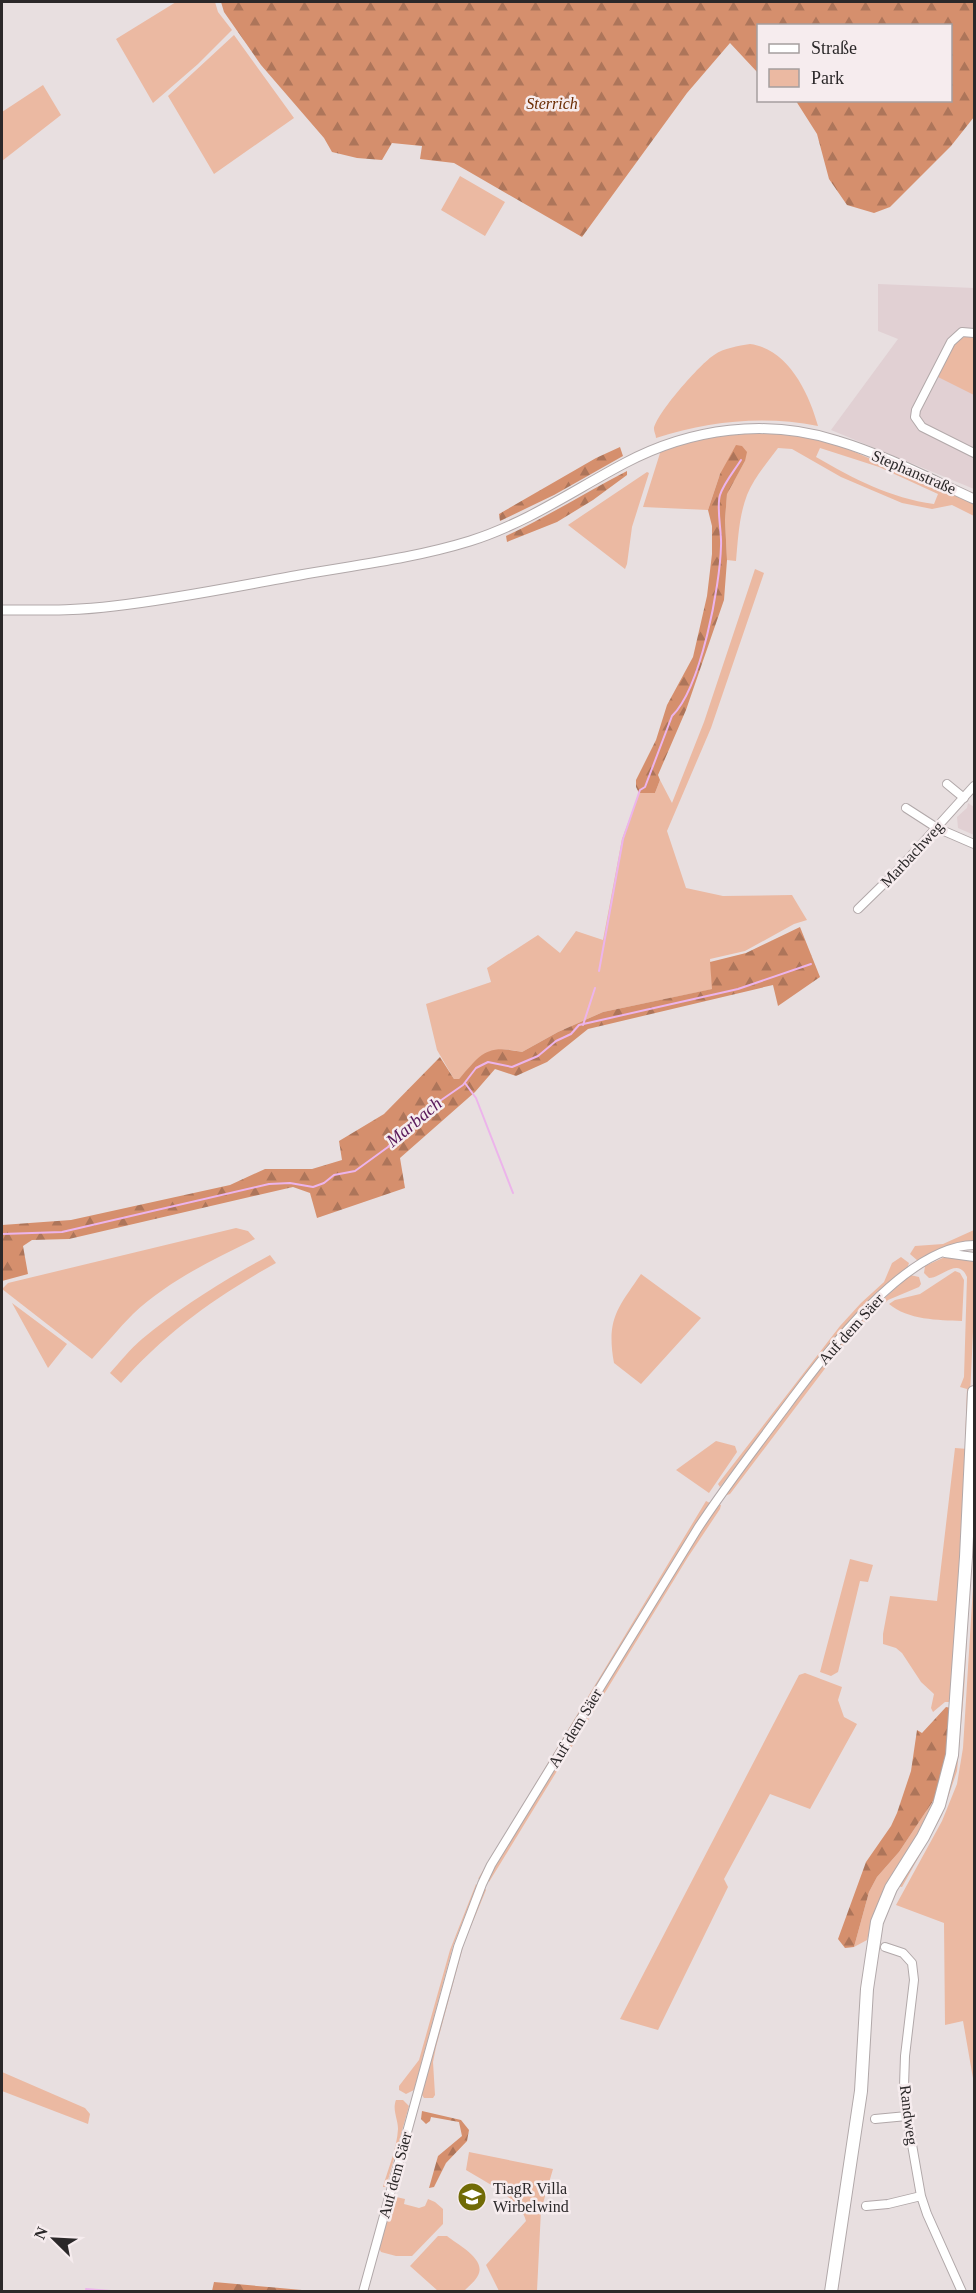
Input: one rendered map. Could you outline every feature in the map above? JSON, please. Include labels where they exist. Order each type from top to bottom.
[{"type":"main road","points":[[831,2292],[861,2091],[867,1989],[877,1922],[891,1888],[923,1837],[939,1805],[952,1755],[975,1392]]},
{"type":"street","points":[[975,333],[962,332],[951,342],[916,410],[915,417],[922,427],[975,453]]},
{"type":"street","name":"Stephanstraße","points":[[2,610],[89,609],[136,604],[398,558],[450,546],[520,521],[639,456],[668,444],[736,429],[774,429],[808,433],[854,446],[975,498]]},
{"type":"street","points":[[947,784],[964,798]]},
{"type":"street","name":"Marbachweg","points":[[858,909],[880,889],[975,786]]},
{"type":"street","points":[[906,808],[937,828],[975,844]]},
{"type":"street","name":"Auf dem Säer","points":[[363,2292],[458,1947],[482,1884],[492,1865],[718,1497],[805,1382],[862,1312],[915,1267],[955,1247],[975,1245]]},
{"type":"street","points":[[943,1252],[975,1257]]},
{"type":"street","name":"Randweg","points":[[885,1947],[908,1956],[914,1971],[905,2056],[904,2086],[907,2116],[921,2196],[962,2292]]},
{"type":"street","points":[[875,2119],[907,2116]]},
{"type":"street","points":[[866,2206],[888,2204],[921,2196]]},
{"type":"shaded area","points":[[878,284],[974,288],[974,489],[831,430],[898,339],[878,331]]},
{"type":"shaded area","points":[[968,803],[974,807],[974,835],[958,828],[957,817],[967,808]]},
{"type":"green space","points":[[176,2],[215,2],[218,12],[232,30],[198,64],[153,103],[116,39]]},
{"type":"green space","name":"Sterrich","points":[[221,2],[974,2],[974,117],[951,146],[890,207],[874,213],[847,205],[829,179],[817,134],[797,102],[952,102],[952,24],[757,24],[757,72],[730,43],[687,93],[582,237],[454,163],[420,159],[422,146],[392,143],[382,160],[357,158],[332,152],[324,138],[261,65],[224,12]]},
{"type":"green space","points":[[234,35],[294,118],[214,174],[168,96]]},
{"type":"green space","points":[[43,85],[61,115],[2,161],[2,112]]},
{"type":"green space","points":[[460,176],[505,202],[485,236],[441,210]]},
{"type":"green space","points":[[969,335],[974,336],[974,395],[938,377],[953,347]]},
{"type":"green space","points":[[750,344],[775,354],[786,363],[803,387],[818,426],[757,420],[696,427],[656,438],[654,429],[656,422],[699,368],[718,353]]},
{"type":"green space","points":[[740,433],[789,433],[841,446],[974,504],[974,516],[952,505],[932,509],[902,503],[841,477],[792,449],[778,448],[747,495],[738,536],[736,561],[727,560],[725,520],[727,493],[745,461],[720,474],[708,510],[643,507],[661,450],[706,438]],"holes":[[[820,448],[879,467],[938,494],[934,504],[887,492],[844,473],[816,457]]]},
{"type":"green space","points":[[736,445],[742,446],[747,452],[745,461],[727,494],[725,520],[727,560],[724,600],[686,710],[658,775],[660,780],[655,793],[639,793],[636,780],[656,740],[667,705],[693,657],[707,596],[712,554],[712,526],[708,510],[720,474]]},
{"type":"green space","points":[[620,447],[623,456],[554,495],[500,521],[499,514],[596,458]]},
{"type":"green space","points":[[627,471],[627,475],[593,500],[557,522],[507,542],[506,536]]},
{"type":"green space","points":[[647,472],[649,473],[632,527],[625,569],[568,525]]},
{"type":"green space","points":[[755,569],[764,573],[711,728],[667,831],[686,888],[723,896],[792,895],[807,920],[794,924],[745,951],[710,959],[713,989],[603,1012],[558,1032],[522,1052],[501,1049],[486,1054],[479,1058],[459,1079],[454,1079],[437,1050],[426,1004],[491,982],[487,968],[538,935],[560,953],[576,931],[603,940],[622,839],[639,793],[655,793],[660,780],[672,803],[704,722]]},
{"type":"green space","points":[[800,927],[820,977],[778,1006],[773,985],[588,1029],[547,1062],[516,1076],[495,1069],[475,1092],[400,1158],[405,1188],[317,1218],[310,1193],[293,1187],[69,1239],[32,1240],[23,1246],[28,1274],[2,1281],[2,1225],[71,1220],[230,1185],[265,1169],[312,1169],[342,1160],[339,1141],[384,1114],[440,1057],[454,1079],[459,1079],[479,1057],[492,1050],[522,1052],[558,1032],[603,1012],[712,989],[710,962],[746,953]]},
{"type":"green space","points":[[236,1228],[248,1231],[255,1239],[207,1263],[161,1291],[133,1314],[92,1359],[2,1289],[8,1283]]},
{"type":"green space","points":[[974,1230],[974,1241],[953,1244],[918,1261],[910,1254],[915,1246],[943,1244]]},
{"type":"green space","points":[[270,1255],[276,1263],[233,1288],[193,1316],[156,1347],[121,1383],[110,1373],[129,1351],[172,1315]]},
{"type":"green space","points":[[947,1256],[974,1260],[968,1440],[965,1442],[967,1389],[960,1387],[964,1377],[967,1277],[959,1268],[929,1278],[924,1273],[925,1266]]},
{"type":"green space","points":[[901,1257],[909,1263],[907,1269],[843,1329],[720,1487],[718,1484],[840,1326],[884,1282],[892,1263]]},
{"type":"green space","points":[[955,1271],[960,1273],[964,1280],[962,1321],[914,1316],[889,1304],[895,1300],[920,1294]]},
{"type":"green space","points":[[641,1274],[701,1318],[641,1384],[614,1363],[612,1335],[613,1324],[620,1306]]},
{"type":"green space","points":[[910,1275],[919,1277],[921,1284],[919,1287],[888,1300],[860,1327],[839,1350],[727,1495],[844,1338]]},
{"type":"green space","points":[[12,1303],[67,1344],[48,1368]]},
{"type":"green space","points":[[716,1441],[735,1446],[737,1452],[709,1493],[676,1470]]},
{"type":"green space","points":[[955,1448],[968,1449],[951,1702],[945,1702],[933,1712],[931,1708],[934,1694],[921,1682],[902,1653],[896,1648],[883,1644],[883,1634],[890,1596],[937,1601]]},
{"type":"green space","points":[[706,1501],[710,1503],[481,1878],[478,1879]]},
{"type":"green space","points":[[718,1504],[721,1505],[720,1509],[688,1557],[489,1882],[488,1879],[502,1854]]},
{"type":"green space","points":[[850,1559],[873,1565],[868,1582],[860,1581],[838,1672],[831,1676],[820,1672]]},
{"type":"green space","points":[[971,1560],[957,1771],[942,1815],[902,1887],[897,1886],[935,1821]]},
{"type":"green space","points":[[974,1571],[974,2084],[963,2021],[945,2025],[944,1923],[896,1905],[942,1821],[957,1784],[963,1748]]},
{"type":"green space","points":[[805,1673],[842,1687],[838,1700],[844,1717],[857,1724],[810,1809],[770,1794],[724,1879],[728,1887],[658,2030],[620,2019],[799,1675]]},
{"type":"green space","points":[[946,1707],[951,1708],[945,1764],[937,1795],[899,1852],[877,1877],[869,1892],[854,1947],[845,1948],[838,1939],[866,1862],[891,1826],[897,1813],[911,1771],[917,1730],[922,1733]]},
{"type":"green space","points":[[937,1795],[920,1832],[881,1903],[867,1940],[854,1947],[869,1892],[877,1877],[899,1852]]},
{"type":"green space","points":[[476,1884],[453,1946],[414,2090],[406,2094],[399,2090],[399,2086],[419,2060],[450,1950]]},
{"type":"green space","points":[[484,1887],[486,1890],[464,1943],[436,2047],[433,2062],[435,2095],[433,2098],[424,2098],[420,2092],[462,1941]]},
{"type":"green space","points":[[2,2072],[85,2108],[90,2114],[88,2124],[2,2091]]},
{"type":"green space","points":[[396,2100],[403,2100],[409,2106],[386,2187],[383,2187],[397,2136]]},
{"type":"green space","points":[[422,2111],[461,2120],[469,2130],[467,2141],[446,2163],[434,2187],[429,2188],[438,2156],[462,2136],[459,2122],[431,2117],[426,2124],[421,2119]]},
{"type":"green space","points":[[469,2152],[553,2169],[541,2210],[537,2291],[499,2291],[486,2265],[526,2221],[523,2213],[510,2198],[466,2170]]},
{"type":"green space","points":[[392,2196],[405,2199],[404,2204],[419,2208],[425,2206],[428,2199],[443,2209],[443,2224],[412,2256],[396,2256],[381,2252],[379,2248]]},
{"type":"green space","points":[[438,2236],[447,2236],[469,2252],[478,2262],[478,2276],[464,2291],[438,2291],[410,2266]]},
{"type":"green space","points":[[214,2282],[313,2291],[212,2291]]},
{"type":"waterway","points":[[599,971],[623,839],[640,790],[645,787],[672,716],[692,683],[707,636],[720,564],[719,500],[724,486],[741,460]]},
{"type":"waterway","name":"Marbach","points":[[2,1234],[62,1232],[269,1184],[290,1183],[313,1187],[324,1183],[334,1175],[355,1171],[388,1147],[411,1121],[463,1085],[476,1068],[488,1062],[512,1067],[538,1056],[556,1041],[571,1034],[579,1025],[738,989],[811,964]]},
{"type":"waterway","points":[[583,1025],[595,988]]},
{"type":"waterway","points":[[465,1083],[476,1098],[513,1193]]},
{"type":"waterway","points":[[86,2289],[124,2292]]},
{"type":"place","name":"TiagR Villa Wirbelwind","points":[[472,2197]]}]
